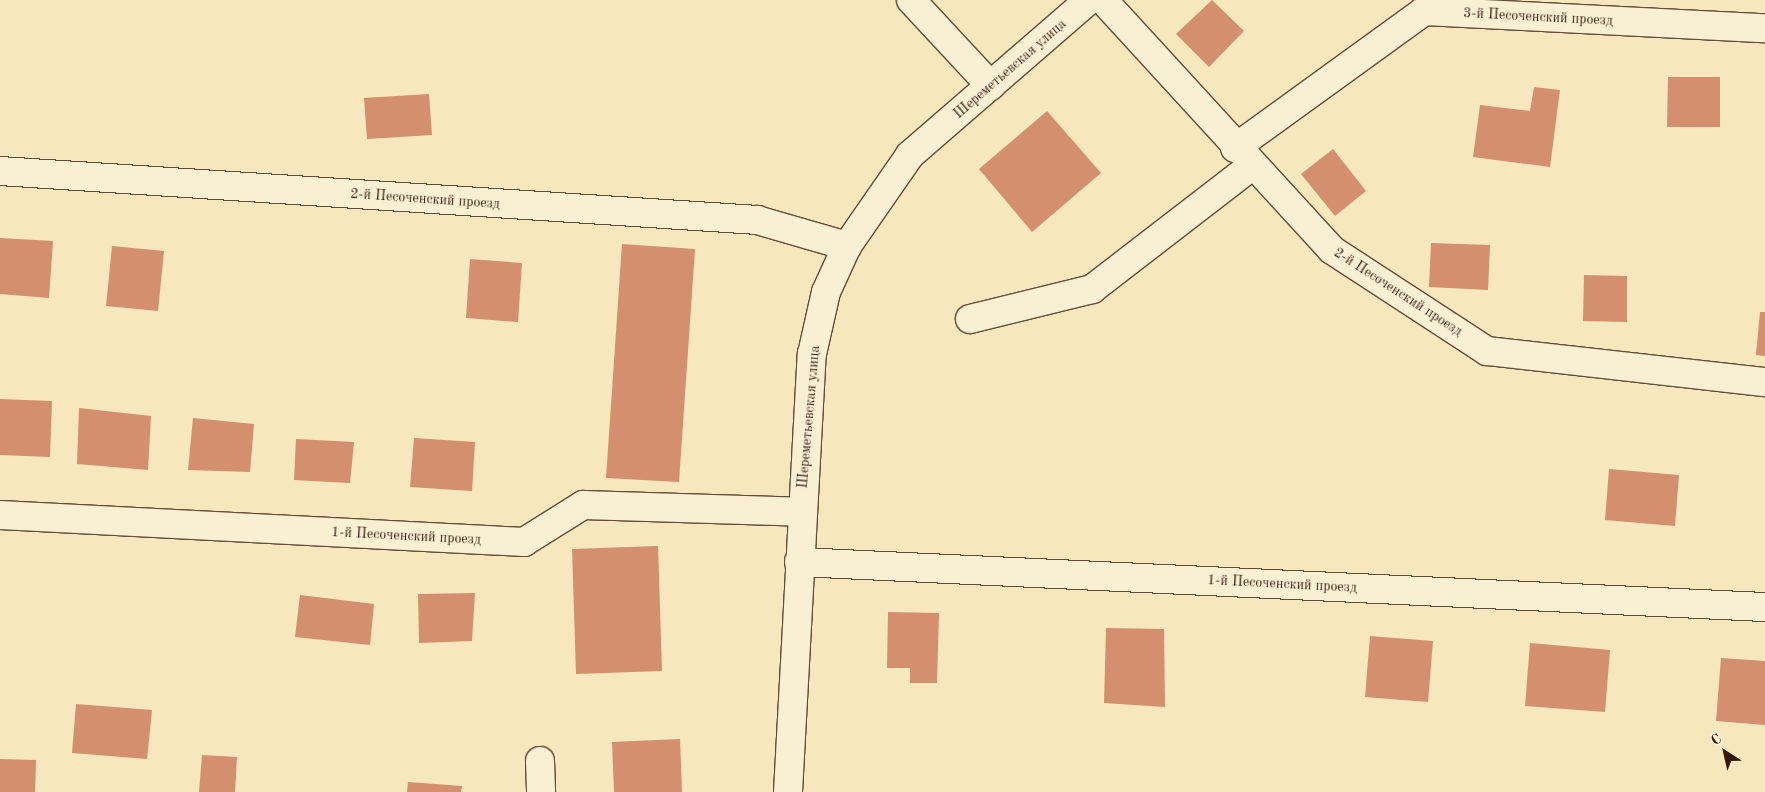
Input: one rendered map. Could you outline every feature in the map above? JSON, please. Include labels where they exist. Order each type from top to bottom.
[{"type":"street","points":[[911,0],[991,86]]},
{"type":"street","name":"Шереметьевская улица","points":[[788,792],[801,512],[812,354],[826,292],[847,246],[910,155],[1089,0]]},
{"type":"street","name":"2-й Песоченский проезд","points":[[1103,0],[1243,157],[1332,250],[1487,351],[1765,382]]},
{"type":"street","name":"3-й Песоченский проезд","points":[[970,319],[1092,289],[1243,157],[1424,11],[1765,28]]},
{"type":"street","name":"2-й Песоченский проезд","points":[[0,171],[757,220],[847,246]]},
{"type":"street","name":"1-й Песоченский проезд","points":[[0,515],[524,542],[583,505],[801,512]]},
{"type":"street","name":"1-й Песоченский проезд","points":[[799,562],[1765,607]]},
{"type":"street","points":[[540,761],[541,792]]},
{"type":"building","points":[[1212,0],[1244,31],[1209,67],[1176,34]]},
{"type":"building","points":[[1668,77],[1720,77],[1720,127],[1667,127]]},
{"type":"building","points":[[1534,87],[1560,90],[1550,167],[1473,157],[1480,105],[1530,111]]},
{"type":"building","points":[[429,94],[432,135],[367,139],[364,98]]},
{"type":"building","points":[[1047,111],[1101,173],[1032,232],[979,169]]},
{"type":"building","points":[[1333,149],[1366,191],[1335,216],[1301,174]]},
{"type":"building","points":[[0,238],[53,241],[49,298],[0,294]]},
{"type":"building","points":[[1431,243],[1490,245],[1488,290],[1429,287]]},
{"type":"building","points":[[622,244],[695,249],[679,482],[606,478]]},
{"type":"building","points":[[112,246],[164,251],[158,311],[106,306]]},
{"type":"building","points":[[470,259],[522,263],[518,322],[466,318]]},
{"type":"building","points":[[1584,275],[1627,276],[1627,322],[1583,321]]},
{"type":"building","points":[[1760,312],[1765,312],[1765,356],[1756,355]]},
{"type":"building","points":[[0,399],[52,401],[50,457],[0,455]]},
{"type":"building","points":[[79,408],[151,416],[148,470],[77,464]]},
{"type":"building","points":[[193,418],[254,424],[250,472],[188,470]]},
{"type":"building","points":[[414,438],[475,442],[472,491],[410,487]]},
{"type":"building","points":[[296,439],[354,442],[350,483],[294,480]]},
{"type":"building","points":[[1609,469],[1679,475],[1675,526],[1605,520]]},
{"type":"building","points":[[658,546],[662,671],[576,674],[572,549]]},
{"type":"building","points":[[475,593],[472,641],[419,643],[418,594]]},
{"type":"building","points":[[300,595],[374,604],[370,645],[295,637]]},
{"type":"building","points":[[888,612],[939,613],[937,683],[910,683],[910,668],[887,668]]},
{"type":"building","points":[[1106,628],[1164,629],[1165,707],[1104,703]]},
{"type":"building","points":[[1370,636],[1433,641],[1428,702],[1365,697]]},
{"type":"building","points":[[1530,643],[1610,650],[1605,712],[1525,706]]},
{"type":"building","points":[[1721,658],[1765,661],[1765,725],[1716,721]]},
{"type":"building","points":[[76,704],[152,710],[147,759],[72,753]]},
{"type":"building","points":[[680,739],[682,792],[614,792],[612,742]]},
{"type":"building","points":[[202,755],[237,757],[235,792],[199,792]]},
{"type":"building","points":[[0,759],[36,760],[35,792],[0,792]]},
{"type":"building","points":[[408,782],[462,786],[461,792],[407,792]]}]
